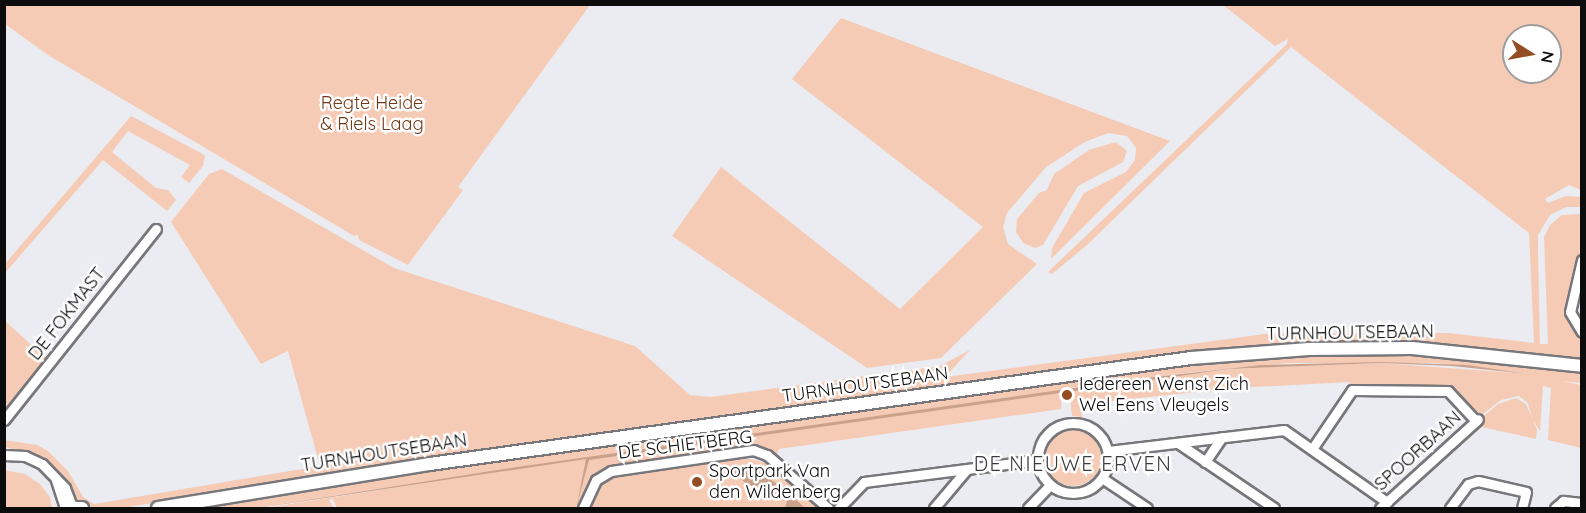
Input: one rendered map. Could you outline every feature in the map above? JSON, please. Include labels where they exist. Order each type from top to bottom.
[{"type":"main road","name":"TURNHOUTSEBAAN","points":[[158,508],[430,464],[1191,358],[1309,349],[1412,348],[1581,366]]},
{"type":"street","name":"DE FOKMAST","points":[[4,420],[156,229]]},
{"type":"street","points":[[1581,260],[1570,312],[1581,332]]},
{"type":"street","name":"SPOORBAAN","points":[[1312,449],[1352,390],[1448,391],[1477,420],[1384,505]]},
{"type":"street","points":[[1065,424],[1087,425],[1095,430],[1108,451],[1102,478],[1078,492],[1064,492],[1050,484],[1041,473],[1038,460],[1044,438],[1065,424]]},
{"type":"street","points":[[1108,451],[1284,430],[1384,505]]},
{"type":"street","points":[[1205,462],[1222,437]]},
{"type":"street","points":[[1178,443],[1274,508]]},
{"type":"street","name":"DE SCHIETBERG","points":[[583,508],[596,480],[611,471],[753,450],[767,454],[828,508]]},
{"type":"street","points":[[4,455],[37,460],[56,478],[71,508]]},
{"type":"street","points":[[839,508],[864,482],[1038,460]]},
{"type":"street","points":[[934,508],[967,469]]},
{"type":"street","points":[[1102,478],[1148,508]]},
{"type":"street","points":[[1450,508],[1468,484],[1478,481],[1526,492],[1522,508]]},
{"type":"street","points":[[1028,508],[1050,484]]},
{"type":"street","points":[[1556,508],[1563,501],[1581,503]]},
{"type":"green space","name":"Regte Heide & Riels Laag","points":[[4,5],[590,5],[458,187],[463,190],[408,265],[359,240],[358,235],[354,236],[48,55],[5,24]]},
{"type":"green space","points":[[1223,5],[1581,5],[1581,190],[1569,185],[1545,199],[1548,203],[1566,196],[1581,197],[1581,207],[1566,207],[1550,215],[1538,235],[1538,249],[1540,344],[1548,344],[1544,237],[1550,225],[1562,215],[1581,214],[1581,246],[1569,317],[1581,337],[1581,361],[1497,350],[1376,340],[498,451],[475,450],[123,508],[87,508],[75,501],[62,476],[44,457],[5,447],[4,440],[37,445],[48,451],[68,471],[83,497],[94,504],[320,466],[288,351],[261,364],[171,222],[209,174],[222,169],[394,268],[635,346],[690,395],[710,397],[940,366],[970,350],[945,377],[1265,334],[1449,333],[1534,343],[1529,233],[1291,47],[1087,245],[1052,274],[1048,272],[1287,44],[1288,39],[1275,46]]},
{"type":"green space","points":[[841,18],[1170,141],[1051,259],[1052,248],[1084,193],[1126,172],[1135,160],[1136,148],[1127,136],[1108,133],[1085,142],[1046,167],[1007,213],[1003,227],[1008,244],[1037,264],[941,358],[867,368],[672,236],[721,167],[900,309],[983,227],[792,79]]},
{"type":"green space","points":[[131,116],[205,156],[203,166],[189,183],[181,177],[190,165],[128,131],[112,152],[156,188],[168,190],[176,200],[167,211],[103,160],[5,273],[5,264]]},
{"type":"green space","points":[[1116,142],[1127,151],[1123,162],[1078,186],[1043,245],[1035,248],[1023,243],[1016,232],[1017,219],[1039,193],[1047,190],[1054,174],[1089,150]]},
{"type":"green space","points":[[5,321],[46,358],[5,411]]},
{"type":"green space","points":[[1303,353],[1415,353],[1581,370],[1581,383],[1562,381],[1581,385],[1581,448],[1548,440],[1551,388],[1543,386],[1540,431],[1532,419],[1528,403],[1519,396],[1501,400],[1478,418],[1450,389],[1348,387],[1350,382],[1235,388],[1130,399],[1081,405],[1082,417],[1072,416],[1069,389],[1228,369],[1380,363],[1289,363],[1194,372],[1062,389],[1061,409],[779,449],[776,458],[770,453],[616,467],[591,482],[581,507],[574,508],[337,508],[333,499],[329,500],[334,508],[264,508],[585,458],[258,508],[189,508],[483,461],[505,462],[547,452],[1209,360]],"holes":[[[1380,363],[1434,363],[1528,374]]]},
{"type":"green space","points":[[1516,398],[1526,404],[1537,430],[1536,439],[1482,427],[1390,508],[1384,508],[1498,404]]},
{"type":"green space","points":[[1073,428],[1084,430],[1097,441],[1102,457],[1100,468],[1089,481],[1073,486],[1062,484],[1049,473],[1044,457],[1046,446],[1057,433]]},
{"type":"green space","name":"Sportpark Van den Wildenberg","points":[[746,458],[767,463],[820,508],[588,508],[594,492],[602,484],[621,475]]},
{"type":"green space","points":[[4,470],[25,474],[40,484],[50,497],[52,508],[5,508]]},
{"type":"shaded area","points":[[1380,362],[1467,365],[1528,374],[1452,366],[1380,363],[1228,369],[589,460],[577,505],[586,459],[258,508],[517,467],[1137,379],[1261,365]]},
{"type":"shaded area","points":[[754,469],[782,487],[805,508],[785,508],[788,498],[781,489],[766,484],[750,487],[732,471]]},
{"type":"place","name":"Iedereen Wenst Zich Wel Eens Vleugels","points":[[1067,395]]},
{"type":"place","name":"Sportpark Van den Wildenberg","points":[[697,482]]},
{"type":"district","name":"DE NIEUWE ERVEN","points":[[1073,463]]}]
